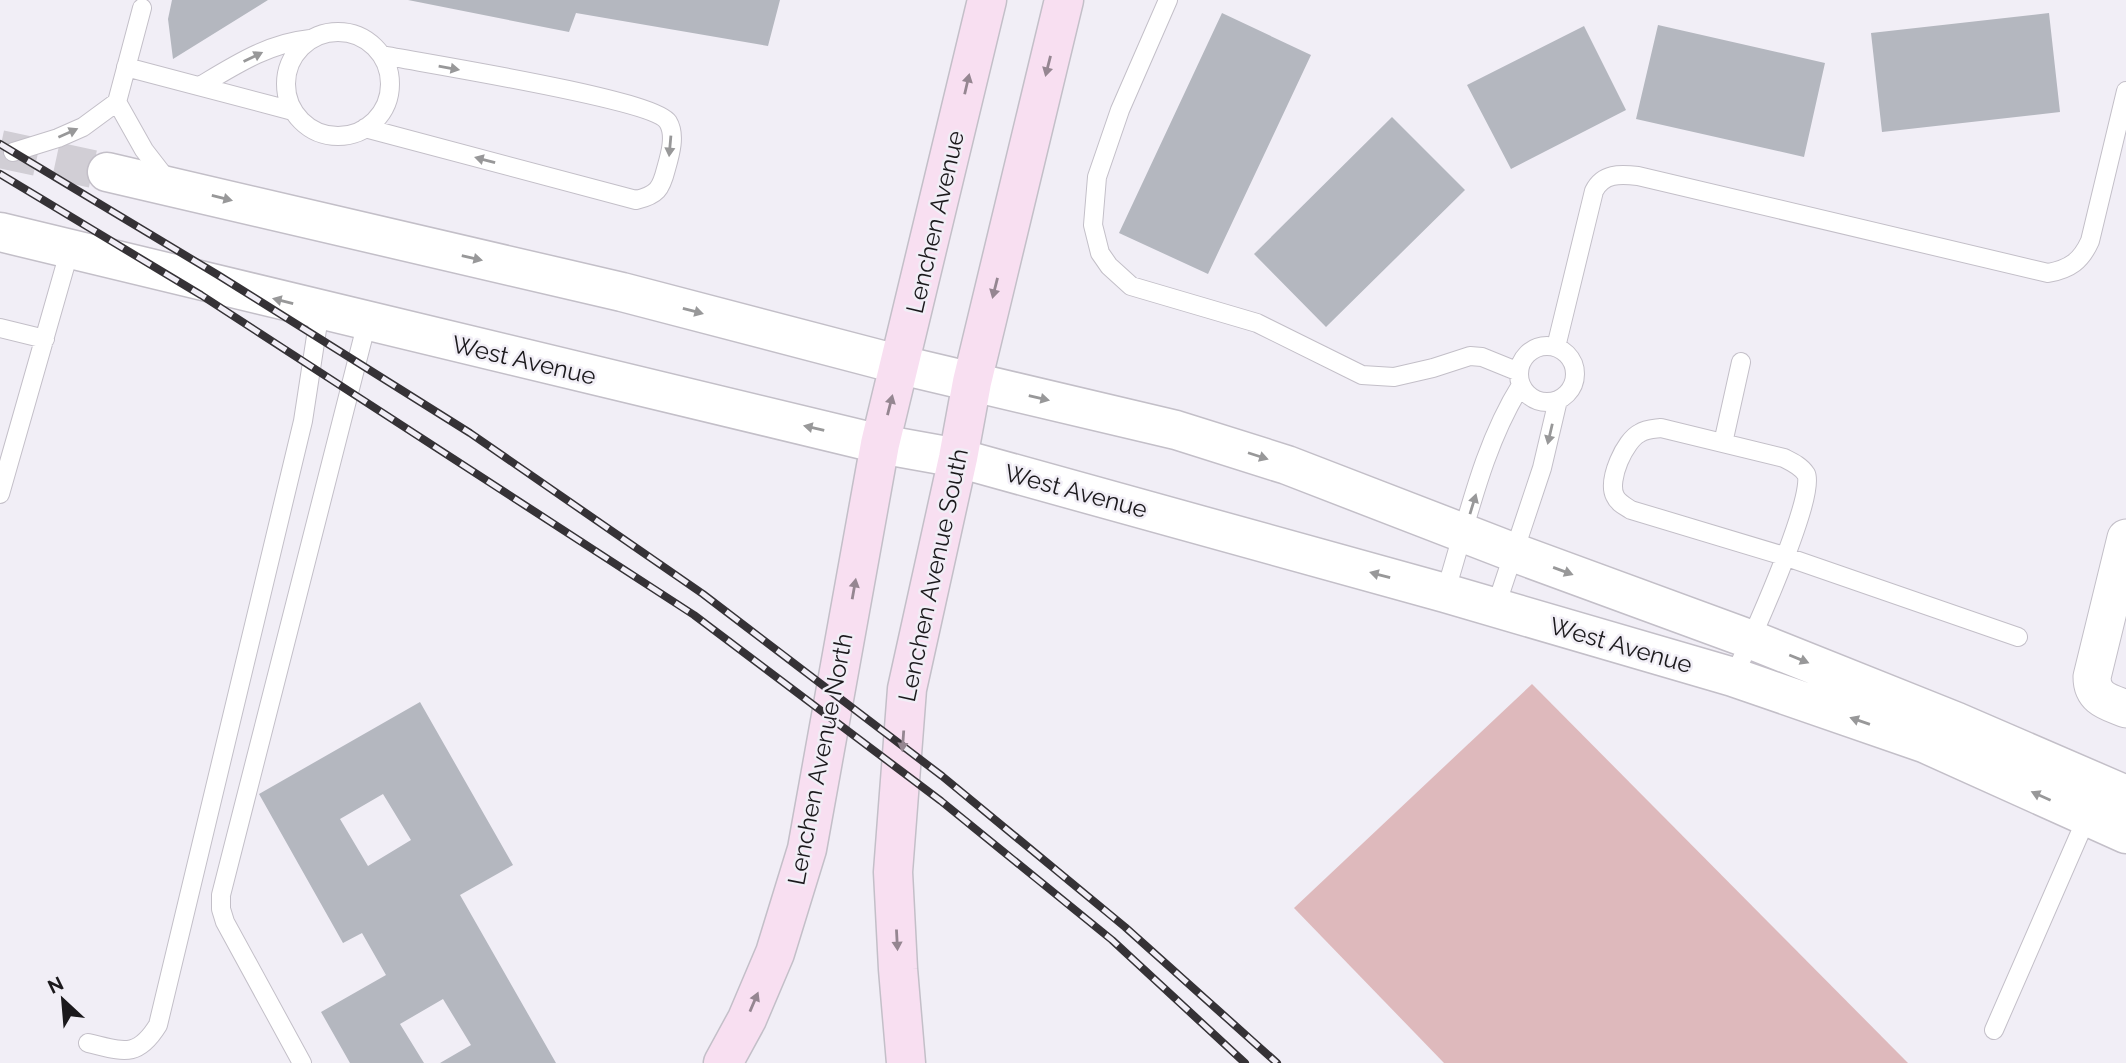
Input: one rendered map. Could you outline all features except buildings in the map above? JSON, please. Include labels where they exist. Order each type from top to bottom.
[{"type":"main road","name":"Lenchen Avenue","points":[[880,444],[987,0]]},
{"type":"main road","points":[[972,382],[1064,0]]},
{"type":"main road","name":"Lenchen Avenue South","points":[[906,1063],[893,872],[906,689],[958,458],[972,382]]},
{"type":"main road","name":"Lenchen Avenue North","points":[[723,1063],[747,1018],[775,953],[807,849],[880,444]]},
{"type":"street","name":"West Avenue","points":[[107,172],[622,292],[901,365],[1176,430],[1287,466],[1752,640],[1957,722],[2126,795]]},
{"type":"street","name":"West Avenue","points":[[0,232],[880,444],[958,458],[1445,593],[1733,677],[1924,743],[2126,834]]},
{"type":"street","points":[[2126,538],[2092,677],[2092,688],[2099,697],[2126,709]]},
{"type":"lane","points":[[1168,0],[1120,110],[1097,177],[1093,225],[1100,253],[1109,266],[1131,286],[1256,323],[1362,375],[1394,377],[1469,356],[1482,357],[1520,378],[1533,398],[1541,401],[1558,400]]},
{"type":"lane","points":[[13,152],[83,127],[117,102],[142,8]]},
{"type":"lane","points":[[200,86],[274,46],[310,39],[325,33],[341,31],[357,35],[371,43],[382,55],[389,71],[390,87],[386,103],[378,117],[365,128],[334,136],[303,124],[293,111],[286,97],[285,80],[289,64],[297,50],[310,39]]},
{"type":"lane","points":[[365,128],[636,200],[652,196],[662,183],[671,152],[672,132],[667,120],[652,111],[560,87],[382,55]]},
{"type":"lane","points":[[126,67],[293,111]]},
{"type":"lane","points":[[1556,347],[1594,191],[1603,178],[1611,176],[1638,176],[2048,273],[2063,271],[2084,255],[2090,241],[2126,90]]},
{"type":"lane","points":[[117,102],[144,150],[172,185]]},
{"type":"lane","points":[[0,494],[70,249]]},
{"type":"lane","points":[[88,1043],[126,1051],[134,1050],[142,1046],[158,1025],[303,421],[320,310]]},
{"type":"lane","points":[[302,1063],[225,922],[221,895],[368,322]]},
{"type":"lane","points":[[0,328],[44,339]]},
{"type":"lane","points":[[1445,593],[1492,443],[1520,378],[1524,358],[1535,349],[1556,347],[1570,357],[1575,373],[1571,389],[1558,400],[1542,468],[1495,609]]},
{"type":"lane","points":[[1723,443],[1741,362]]},
{"type":"lane","points":[[1733,677],[1752,640],[1784,556],[1808,488],[1807,475],[1798,465],[1784,458],[1661,428],[1642,431],[1633,437],[1622,451],[1613,487],[1614,495],[1621,504],[1631,510],[1784,556],[2018,637]]},
{"type":"lane","points":[[1994,1030],[2087,817]]},
{"type":"shaded area","points":[[1532,684],[1908,1063],[1444,1063],[1294,908]]},
{"type":"tunnel","points":[[0,149],[107,172]]},
{"type":"railway","points":[[0,144],[218,275],[470,433],[703,594],[942,776],[1125,927],[1277,1063]]},
{"type":"railway","points":[[0,174],[201,295],[694,615],[941,801],[1112,940],[1245,1063]]}]
